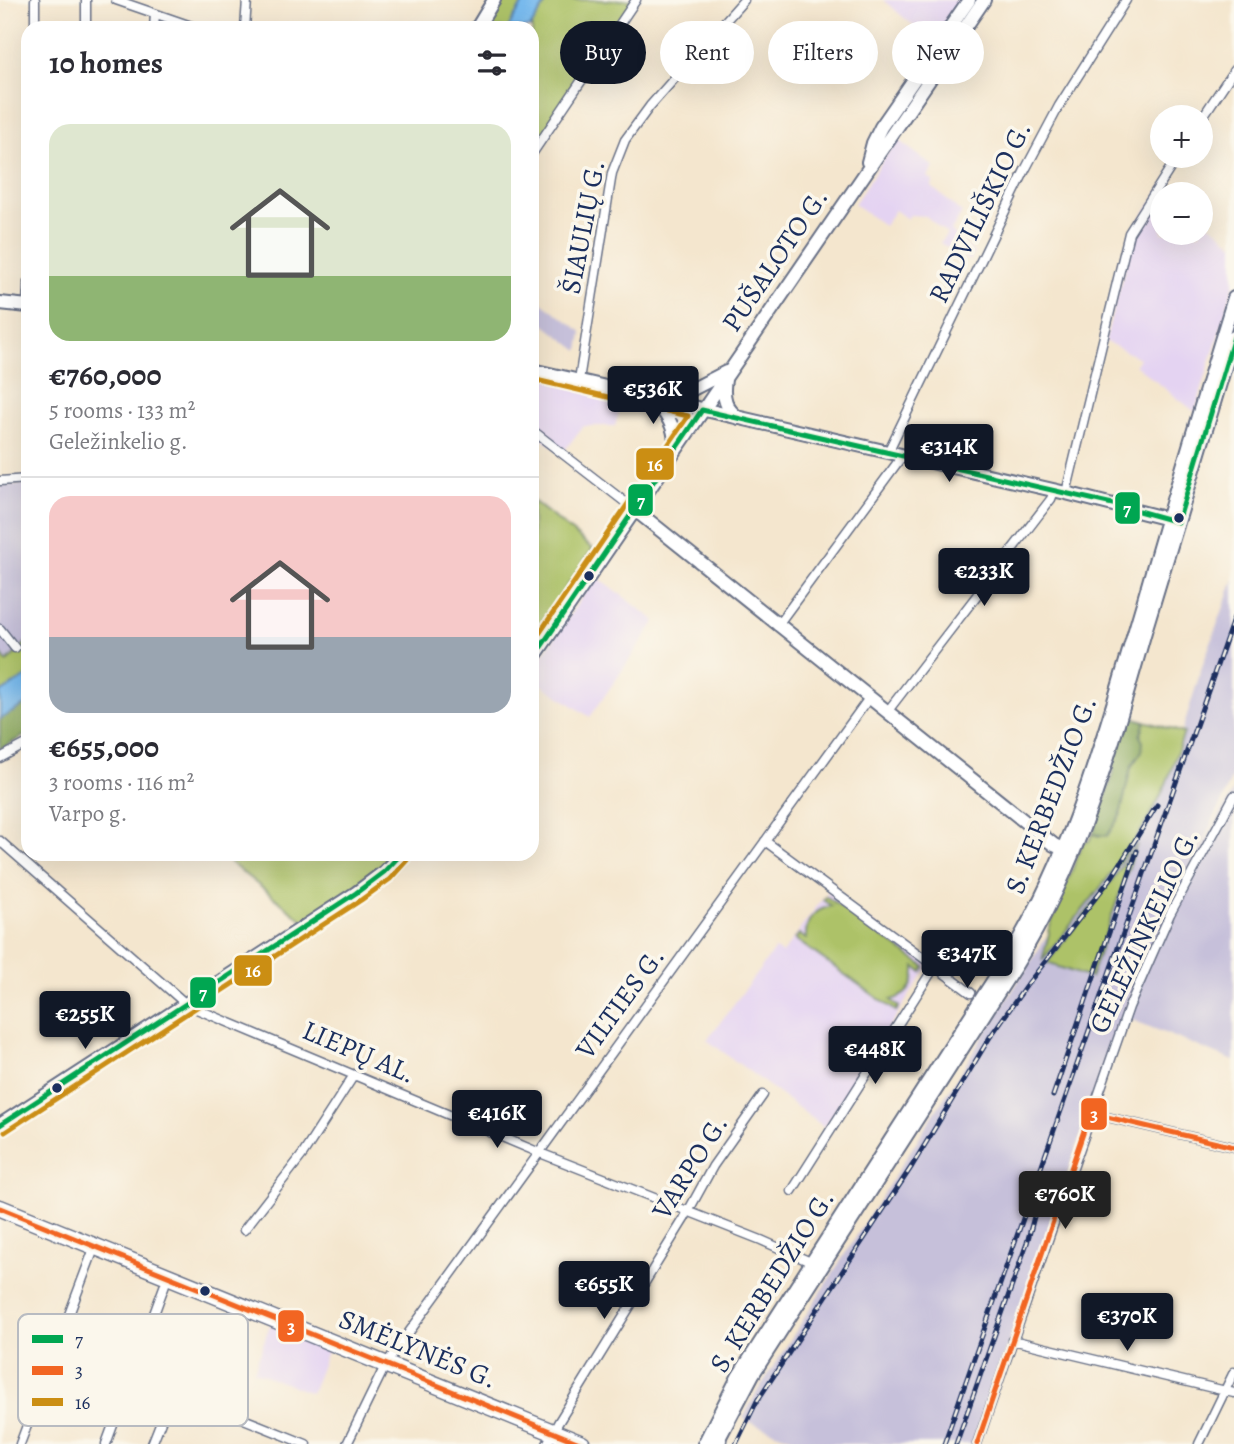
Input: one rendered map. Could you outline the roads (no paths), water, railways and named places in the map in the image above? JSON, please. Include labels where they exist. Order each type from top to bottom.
[{"type":"highway","name":"SMĖLYNĖS G.","points":[[0,1208],[386,1364],[550,1438],[582,1444]]},
{"type":"main road","points":[[481,21],[494,0]]},
{"type":"main road","name":"PUŠALOTO G.","points":[[865,173],[873,143],[881,127],[970,0]]},
{"type":"main road","name":"PUŠALOTO G.","points":[[539,650],[984,0]]},
{"type":"main road","name":"S. KERBEDŽIO G.","points":[[714,1443],[816,1265],[1027,948],[1102,776],[1172,520],[1231,333],[1234,298]]},
{"type":"main road","points":[[0,303],[21,305]]},
{"type":"main road","points":[[539,371],[1172,520]]},
{"type":"main road","points":[[657,398],[689,391],[728,372]]},
{"type":"main road","points":[[728,372],[725,401],[731,412],[740,419]]},
{"type":"main road","points":[[657,398],[672,425],[675,442],[673,452]]},
{"type":"main road","points":[[634,509],[1054,845],[1068,851]]},
{"type":"main road","points":[[0,1125],[356,893],[394,861]]},
{"type":"street","points":[[35,21],[36,0]]},
{"type":"street","points":[[86,0],[86,21]]},
{"type":"street","points":[[116,0],[176,21]]},
{"type":"street","points":[[246,21],[247,0]]},
{"type":"street","points":[[539,144],[636,0]]},
{"type":"street","name":"ŠIAULIŲ G.","points":[[579,380],[612,173],[625,140],[650,106],[744,0]]},
{"type":"street","name":"RADVILIŠKIO G.","points":[[888,452],[1024,170],[1059,106],[1126,0]]},
{"type":"street","points":[[154,21],[155,14]]},
{"type":"street","points":[[1211,105],[1234,70]]},
{"type":"street","points":[[887,712],[1051,499],[1060,492],[1129,233],[1170,168]]},
{"type":"street","points":[[539,435],[634,509]]},
{"type":"street","points":[[777,626],[903,455]]},
{"type":"street","points":[[0,481],[21,480]]},
{"type":"street","points":[[0,629],[15,648]]},
{"type":"street","name":"VILTIES G.","points":[[347,1444],[386,1364],[869,698]]},
{"type":"street","points":[[0,758],[21,747]]},
{"type":"street","name":"GELEŽINKELIO G.","points":[[977,1444],[1090,1113],[1143,971],[1185,885],[1234,796]]},
{"type":"street","name":"LIEPŲ AL.","points":[[0,841],[21,859]]},
{"type":"street","points":[[765,841],[971,993]]},
{"type":"street","name":"LIEPŲ AL.","points":[[23,861],[187,1005],[816,1265]]},
{"type":"street","points":[[792,1191],[935,966]]},
{"type":"street","points":[[244,1230],[303,1154],[354,1075]]},
{"type":"street","name":"VARPO G.","points":[[550,1438],[689,1212],[713,1166],[763,1095]]},
{"type":"street","points":[[1090,1113],[1234,1147]]},
{"type":"street","points":[[69,1314],[95,1246]]},
{"type":"street","points":[[154,1314],[168,1276]]},
{"type":"street","points":[[1012,1340],[1230,1392]]},
{"type":"street","points":[[1199,1444],[1230,1392],[1234,1372]]},
{"type":"street","points":[[248,1422],[306,1444]]},
{"type":"street","points":[[20,1444],[27,1426]]},
{"type":"street","points":[[106,1444],[112,1426]]},
{"type":"street","points":[[152,1444],[159,1426]]},
{"type":"water","points":[[525,0],[548,0],[534,21],[512,21]]},
{"type":"water","points":[[21,680],[21,707],[0,719],[0,693]]},
{"type":"railway","points":[[944,1444],[1234,617]]},
{"type":"railway","points":[[736,1444],[757,1401],[912,1166],[990,1037],[1026,986],[1112,877],[1157,805]]},
{"type":"railway","points":[[1053,1096],[1137,851]]},
{"type":"railway","points":[[956,1444],[1027,1243],[1036,1209]]}]
